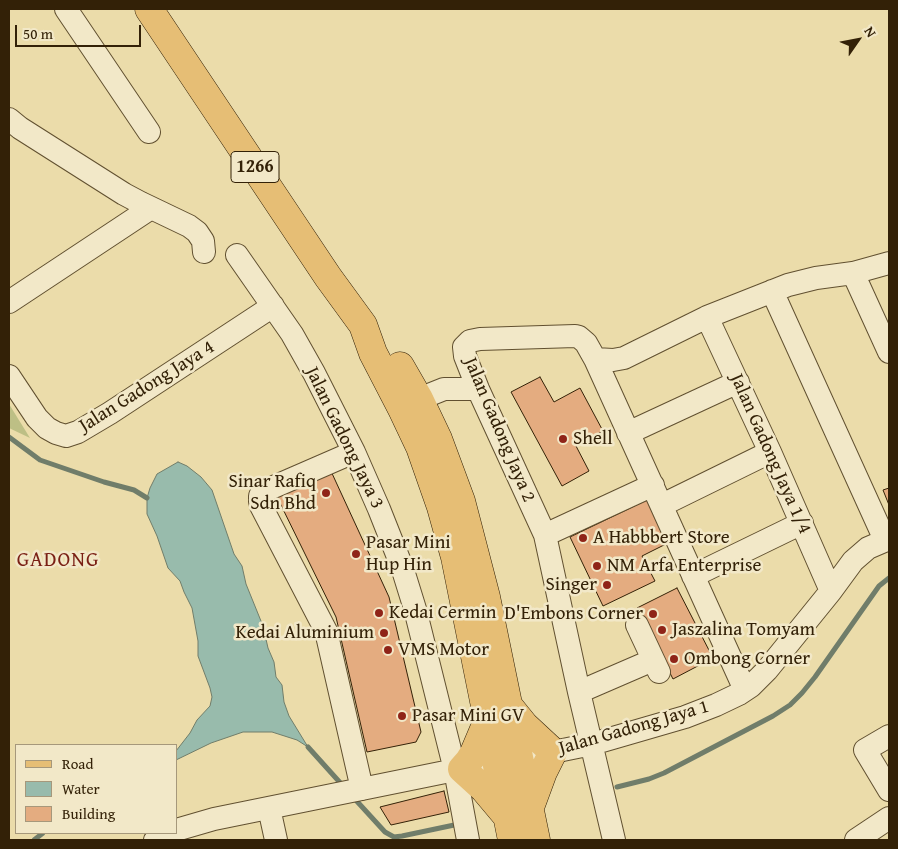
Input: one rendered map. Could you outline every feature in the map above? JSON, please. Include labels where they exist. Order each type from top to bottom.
[{"type":"main road","name":"1266","points":[[148,9],[363,325],[373,353],[414,434],[448,529],[465,602],[497,712],[507,761],[516,823],[536,840]]},
{"type":"main road","name":"1266","points":[[363,325],[386,343],[419,399],[438,439],[460,501],[486,597],[497,712]]},
{"type":"main road","points":[[497,712],[525,726],[554,752],[516,823],[484,789],[459,778],[497,712]]},
{"type":"street","points":[[66,9],[149,132]]},
{"type":"street","points":[[12,127],[124,194],[188,226],[197,232],[203,241],[204,252]]},
{"type":"street","points":[[9,302],[151,208]]},
{"type":"street","name":"Jalan Gadong Jaya 3","points":[[237,255],[292,334],[314,373],[380,509],[407,584],[425,646],[459,778],[467,836]]},
{"type":"street","points":[[745,690],[596,359],[613,360],[624,358],[707,317],[788,285],[816,278],[853,273],[889,263]]},
{"type":"street","points":[[853,273],[889,352]]},
{"type":"street","points":[[772,291],[887,540]]},
{"type":"street","name":"Jalan Gadong Jaya 4","points":[[9,376],[42,423],[56,433],[66,436],[78,432],[110,413],[273,306]]},
{"type":"street","name":"Jalan Gadong Jaya 1/4","points":[[707,317],[770,452],[831,591]]},
{"type":"street","name":"Jalan Gadong Jaya 2","points":[[596,359],[580,337],[480,339],[470,341],[464,347],[464,356],[478,389],[545,535],[614,840]]},
{"type":"street","points":[[628,433],[738,382]]},
{"type":"street","points":[[414,434],[412,409],[419,399],[444,389],[478,389]]},
{"type":"street","points":[[351,791],[326,632],[261,506],[260,496],[262,492],[354,452]]},
{"type":"street","points":[[545,535],[770,452]]},
{"type":"street","points":[[693,576],[802,523]]},
{"type":"street","name":"Jalan Gadong Jaya 1","points":[[178,829],[214,819],[351,791],[459,778],[507,761],[592,744],[685,717],[716,705],[751,686],[768,670],[857,557],[868,548],[887,540]]},
{"type":"street","points":[[579,692],[656,666],[637,625]]},
{"type":"street","points":[[889,736],[865,750],[889,790]]},
{"type":"street","points":[[269,808],[276,840]]},
{"type":"street","points":[[856,840],[889,818]]},
{"type":"street","points":[[155,840],[168,834]]},
{"type":"green space","points":[[9,404],[30,438],[9,428]]},
{"type":"water","points":[[178,462],[187,466],[201,477],[212,490],[234,554],[242,566],[246,584],[263,626],[268,648],[274,662],[276,677],[282,685],[284,702],[289,716],[308,747],[297,740],[272,732],[243,732],[211,743],[178,759],[178,748],[197,720],[210,706],[212,697],[198,656],[198,641],[192,608],[180,581],[168,568],[147,514],[147,498],[157,474]]},
{"type":"building","name":"Shell","points":[[540,377],[554,402],[580,388],[603,431],[576,446],[589,471],[562,486],[511,392]]},
{"type":"building","points":[[330,469],[389,597],[421,732],[416,742],[367,752],[336,617],[276,495]]},
{"type":"building","points":[[889,488],[889,505],[883,490]]},
{"type":"building","points":[[649,499],[670,542],[642,556],[655,581],[603,606],[570,537]]},
{"type":"building","points":[[677,588],[713,658],[673,679],[637,608]]},
{"type":"building","points":[[444,791],[449,812],[391,825],[380,807]]},
{"type":"waterway","points":[[9,437],[40,460],[134,490],[147,498]]},
{"type":"waterway","points":[[617,787],[664,773],[773,716],[790,705],[815,677],[879,586],[889,578]]},
{"type":"waterway","points":[[308,747],[344,787]]},
{"type":"waterway","points":[[353,797],[385,832],[394,837],[459,824]]},
{"type":"waterway","points":[[34,840],[42,834]]},
{"type":"place","name":"Shell","points":[[563,439]]},
{"type":"place","name":"Sinar Rafiq Sdn Bhd","points":[[326,493]]},
{"type":"place","name":"A Habbbert Store","points":[[583,538]]},
{"type":"place","name":"Pasar Mini Hup Hin","points":[[356,554]]},
{"type":"place","name":"NM Arfa Enterprise","points":[[597,566]]},
{"type":"place","name":"Singer","points":[[607,585]]},
{"type":"place","name":"Kedai Cermin","points":[[379,613]]},
{"type":"place","name":"D'Embons Corner","points":[[653,614]]},
{"type":"place","name":"Jaszalina Tomyam","points":[[662,630]]},
{"type":"place","name":"Kedai Aluminium","points":[[384,633]]},
{"type":"place","name":"VMS Motor","points":[[388,650]]},
{"type":"place","name":"Ombong Corner","points":[[674,659]]},
{"type":"place","name":"Pasar Mini GV","points":[[402,716]]},
{"type":"district","name":"GADONG","points":[[58,561]]}]
